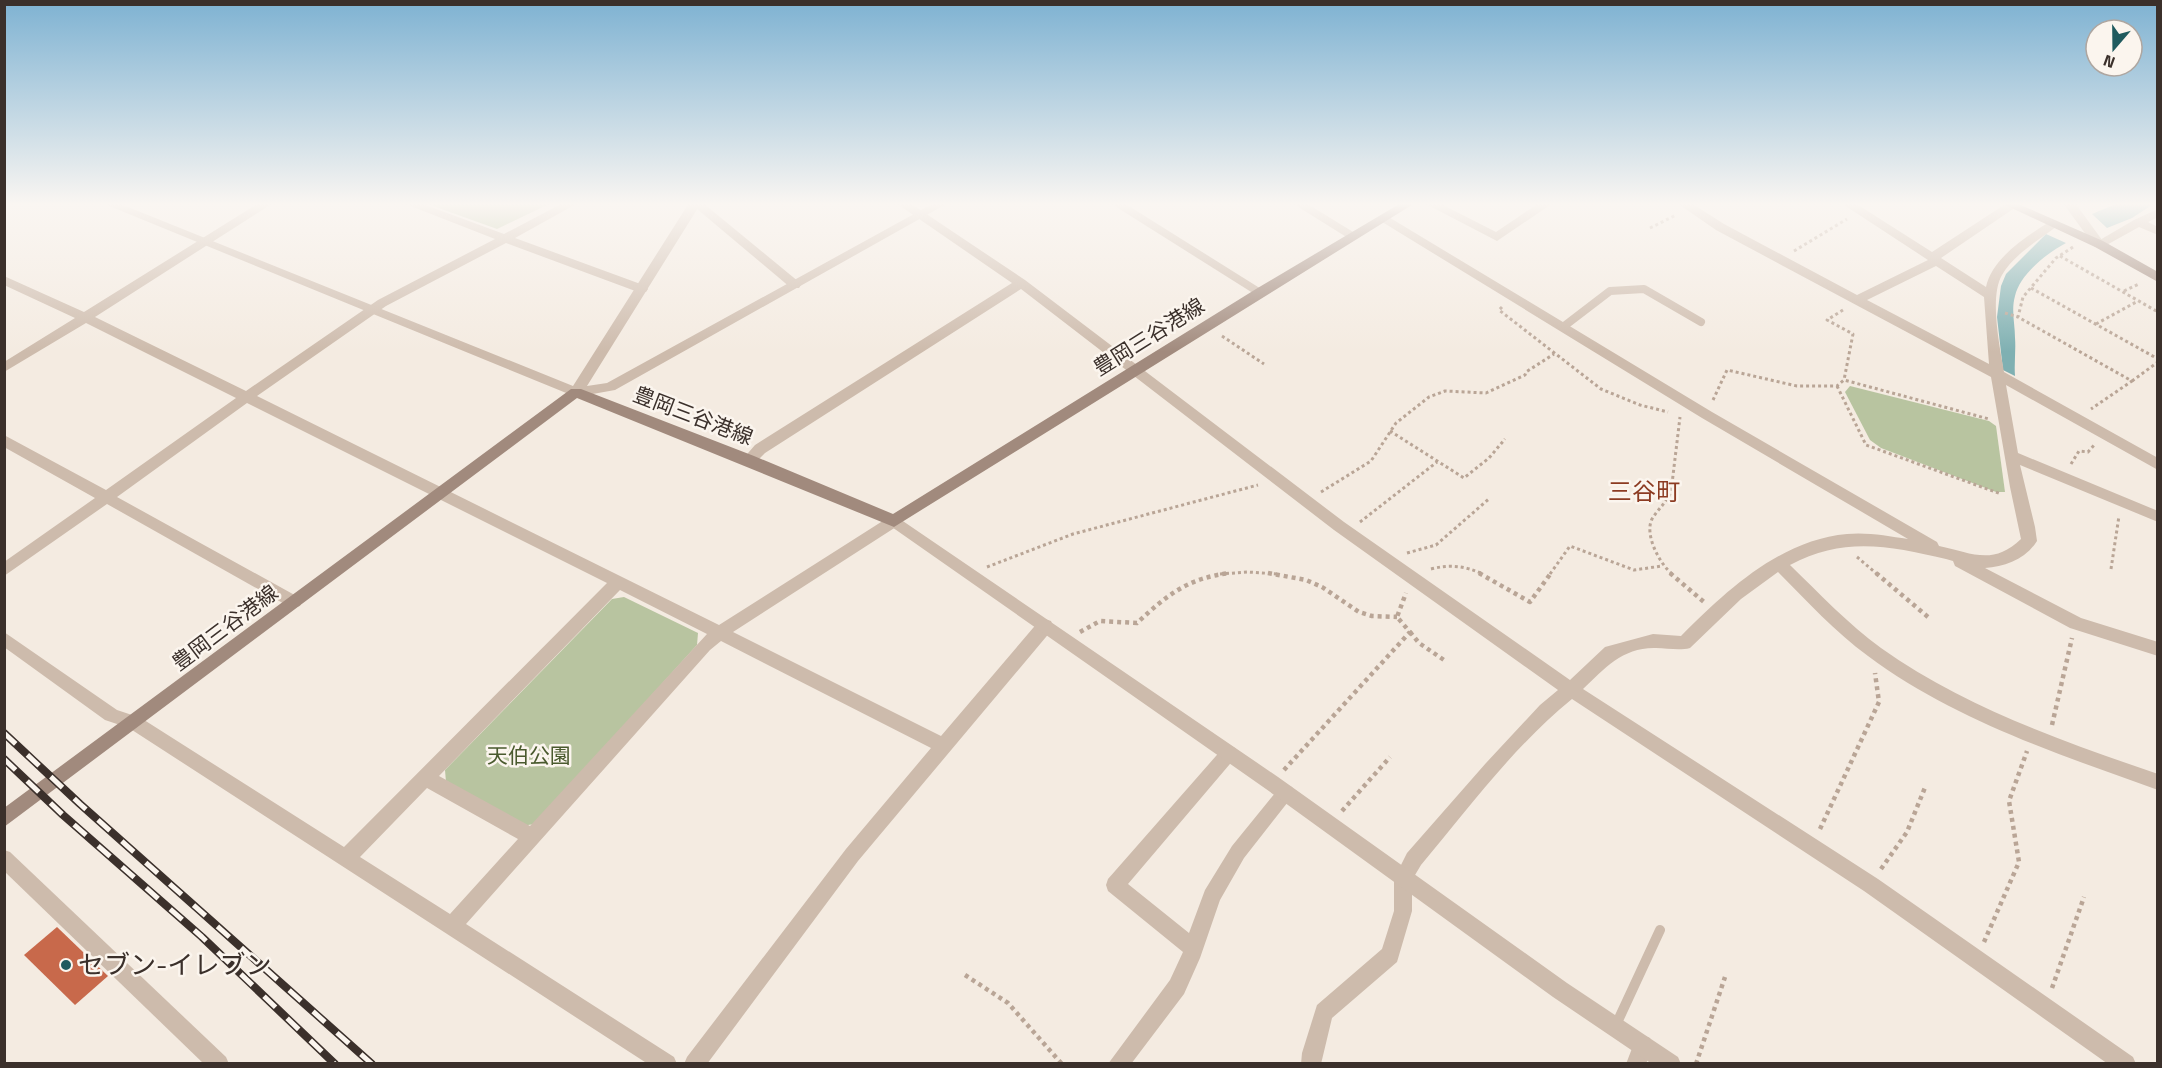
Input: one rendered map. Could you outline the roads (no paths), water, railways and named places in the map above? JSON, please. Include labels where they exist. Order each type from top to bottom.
[{"type":"main road","name":"豊岡三谷港線","points":[[4,819],[576,392],[749,460],[894,521],[1323,253]]},
{"type":"main road","points":[[2113,253],[2157,278]]},
{"type":"street","points":[[4,368],[185,253]]},
{"type":"street","points":[[233,253],[576,392],[610,387],[853,253]]},
{"type":"street","points":[[4,570],[245,397],[371,310],[480,253]]},
{"type":"street","points":[[544,253],[642,289]]},
{"type":"street","points":[[576,392],[665,253]]},
{"type":"street","points":[[756,253],[795,285]]},
{"type":"street","points":[[976,253],[1021,283],[1348,532],[1571,690],[1871,885],[2126,1064]]},
{"type":"street","points":[[1197,253],[1260,292]]},
{"type":"street","points":[[1440,253],[1563,327],[1686,410],[1707,415],[1940,552],[2076,623],[2157,649]]},
{"type":"street","points":[[1768,253],[1999,375],[2157,465]]},
{"type":"street","points":[[1923,253],[1990,295]]},
{"type":"street","points":[[1857,300],[1944,253]]},
{"type":"street","points":[[1311,1064],[1324,1012],[1390,955],[1403,911],[1403,879],[1414,859],[1492,768],[1546,710],[1611,652],[1653,641],[1684,643],[1753,580],[1778,564],[1838,541],[1869,540],[1983,562],[2012,556],[2029,541],[2028,521],[2021,502],[1999,375],[1990,295],[1995,276],[2017,253]]},
{"type":"street","points":[[4,280],[85,317],[337,441],[944,746]]},
{"type":"street","points":[[749,460],[760,449],[1021,283]]},
{"type":"street","points":[[4,440],[294,602]]},
{"type":"street","points":[[2012,456],[2157,517]]},
{"type":"street","points":[[453,926],[704,645],[720,632],[894,521],[1287,793],[1403,879],[1615,1027],[1639,1054],[1671,1064]]},
{"type":"street","points":[[1778,564],[1875,653],[1925,686],[2048,743],[2157,782]]},
{"type":"street","points":[[346,858],[618,581]]},
{"type":"street","points":[[694,1064],[852,855],[1046,626]]},
{"type":"street","points":[[4,638],[111,715],[135,723],[667,1064]]},
{"type":"street","points":[[1193,948],[1115,885],[1229,753]]},
{"type":"street","points":[[426,778],[532,837]]},
{"type":"street","points":[[1118,1064],[1177,987],[1212,896],[1238,852],[1287,793]]},
{"type":"street","points":[[4,858],[219,1064]]},
{"type":"lane","points":[[1563,327],[1610,291],[1644,289],[1701,322]]},
{"type":"lane","points":[[1615,1027],[1660,930]]},
{"type":"water","points":[[2027,253],[2050,253],[2028,272],[2015,296],[2013,306],[2015,376],[2003,370],[1997,317],[2001,286],[2006,274]]},
{"type":"railway","points":[[4,733],[80,804],[372,1064]]},
{"type":"railway","points":[[4,759],[63,815],[202,937],[335,1064]]},
{"type":"place","name":"セブン-イレブン","points":[[66,965]]},
{"type":"district","name":"三谷町","points":[[1644,492]]},
{"type":"park label","name":"天伯公園","points":[[529,756]]}]
